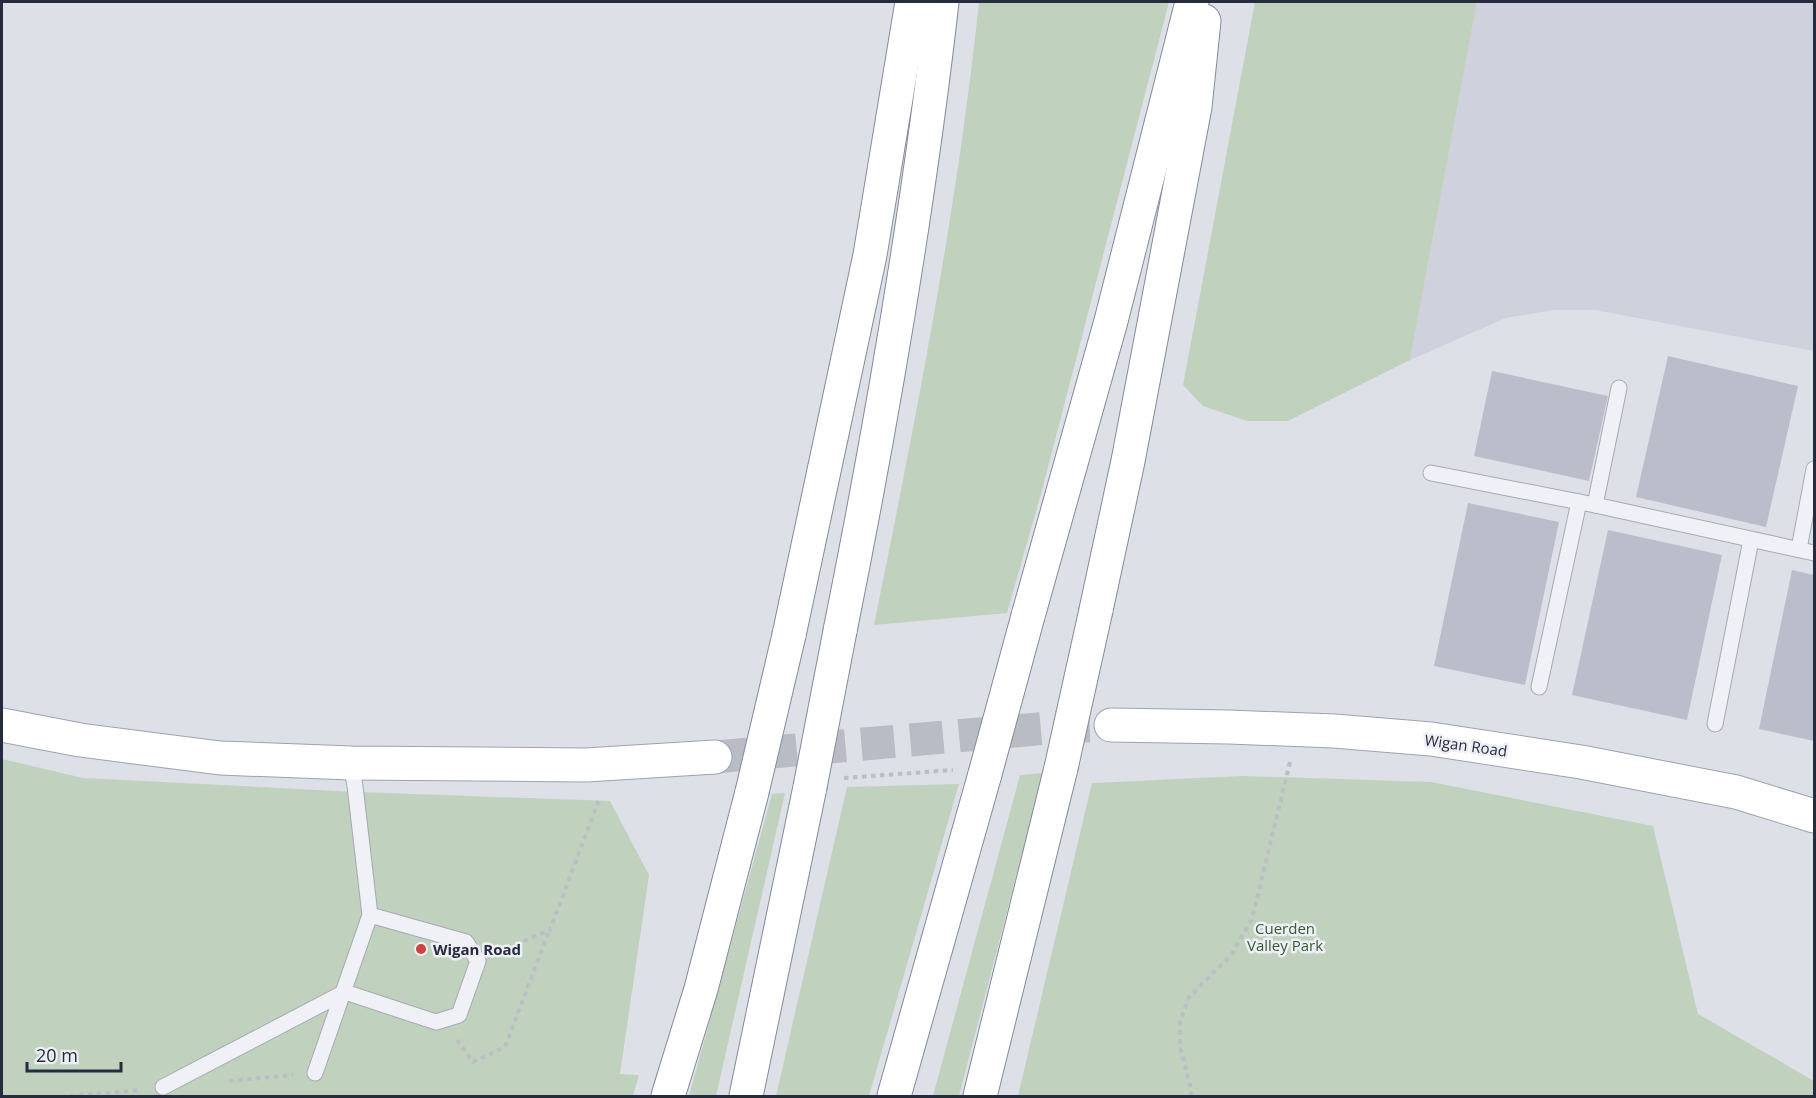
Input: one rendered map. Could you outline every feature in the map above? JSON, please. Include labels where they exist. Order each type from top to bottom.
[{"type":"main road","points":[[668,1096],[701,989],[752,792],[789,635],[870,255],[912,2]]},
{"type":"main road","points":[[746,1096],[810,787],[891,362],[926,137],[942,2]]},
{"type":"main road","points":[[894,1096],[1112,321],[1192,2]]},
{"type":"main road","points":[[980,1096],[1061,768],[1128,461],[1196,107],[1206,2]]},
{"type":"main road","points":[[2,725],[80,740],[220,758],[351,763],[586,765],[716,757]]},
{"type":"main road","name":"Wigan Road","points":[[1111,725],[1241,727],[1431,739],[1581,762],[1725,790],[1815,816]]},
{"type":"lane","points":[[1595,505],[1619,388]]},
{"type":"lane","points":[[1431,473],[1595,505],[1807,551],[1815,469]]},
{"type":"lane","points":[[1539,687],[1579,502]]},
{"type":"lane","points":[[1715,724],[1751,540]]},
{"type":"lane","points":[[315,1073],[370,915],[351,763]]},
{"type":"lane","points":[[163,1088],[345,992],[436,1022],[459,1015],[477,962],[466,942],[370,915]]},
{"type":"path","points":[[1191,1096],[1180,1047],[1180,1022],[1189,997],[1231,955],[1252,918],[1290,761]]},
{"type":"path","points":[[457,1040],[473,1062],[505,1047],[602,794]]},
{"type":"path","points":[[507,948],[550,930]]},
{"type":"shaded area","points":[[1477,2],[1814,2],[1814,351],[1595,310],[1553,310],[1506,318],[1410,360]]},
{"type":"green space","points":[[979,2],[1169,2],[1041,494],[1007,613],[874,625],[934,314],[959,158]]},
{"type":"green space","points":[[1255,2],[1477,2],[1410,360],[1288,421],[1247,421],[1203,406],[1183,385]]},
{"type":"green space","points":[[2,759],[83,778],[357,792],[610,801],[649,875],[620,1074],[639,1075],[633,1096],[2,1096]]},
{"type":"green space","points":[[1043,773],[959,1096],[933,1096],[1020,775]]},
{"type":"green space","name":"Cuerden Valley Park","points":[[1243,776],[1431,782],[1653,826],[1698,1014],[1814,1081],[1814,1096],[1018,1096],[1092,783]]},
{"type":"green space","points":[[959,784],[869,1096],[776,1096],[847,787]]},
{"type":"green space","points":[[785,793],[716,1096],[689,1096],[772,794]]},
{"type":"building","points":[[1668,356],[1798,386],[1766,527],[1636,497]]},
{"type":"building","points":[[1492,371],[1608,396],[1589,481],[1474,456]]},
{"type":"building","points":[[1468,503],[1559,522],[1525,685],[1434,666]]},
{"type":"building","points":[[1608,530],[1722,555],[1687,720],[1572,695]]},
{"type":"building","points":[[1792,570],[1814,575],[1814,741],[1759,729]]},
{"type":"tunnel","points":[[715,757],[1060,727],[1111,725]]},
{"type":"place","name":"Wigan Road","points":[[421,949]]}]
